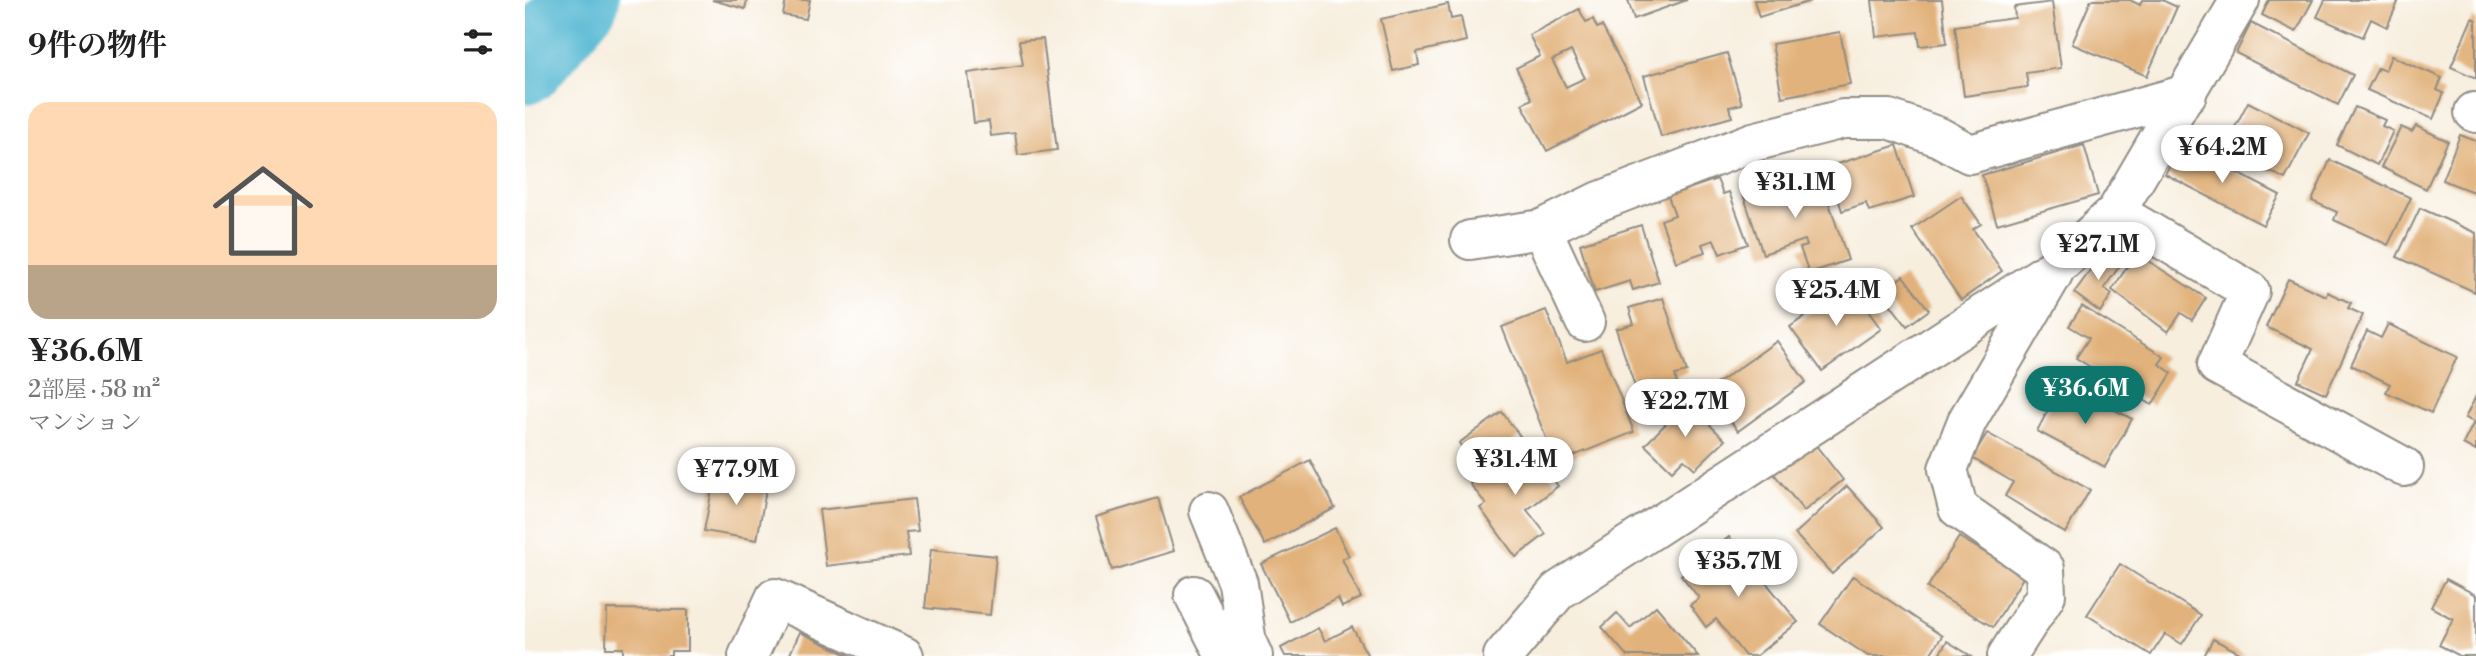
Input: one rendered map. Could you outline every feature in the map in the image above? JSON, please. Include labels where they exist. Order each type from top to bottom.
[{"type":"street","points":[[1503,656],[1558,591],[2057,266],[2116,212],[2240,0]]},
{"type":"street","points":[[1470,240],[1542,229],[1595,203],[1753,142],[1843,119],[1889,119],[1939,137],[1970,154],[2187,94]]},
{"type":"street","points":[[2116,212],[2250,291],[2217,365],[2404,467]]},
{"type":"street","points":[[1542,229],[1585,322]]},
{"type":"street","points":[[2007,656],[2046,595],[2045,569],[1958,508],[1948,469],[1967,421],[2057,266]]},
{"type":"street","points":[[1209,511],[1238,583],[1247,643],[1253,656]]},
{"type":"street","points":[[1194,595],[1225,656]]},
{"type":"street","points":[[748,656],[775,598],[904,656]]},
{"type":"building","points":[[712,0],[747,0],[745,9]]},
{"type":"building","points":[[786,0],[810,0],[806,19],[783,15]]},
{"type":"building","points":[[1628,0],[1687,0],[1634,19]]},
{"type":"building","points":[[1754,0],[1811,0],[1811,1],[1759,17]]},
{"type":"building","points":[[1872,0],[1942,0],[1947,43],[1920,46],[1918,32],[1876,37]]},
{"type":"building","points":[[2091,0],[2130,0],[2140,5],[2142,0],[2162,0],[2177,7],[2147,76],[2072,44]]},
{"type":"building","points":[[2269,0],[2313,0],[2296,32],[2262,15]]},
{"type":"building","points":[[2325,0],[2399,0],[2387,27],[2371,19],[2363,37],[2317,17]]},
{"type":"building","points":[[2052,2],[2061,68],[2026,73],[2028,87],[1964,96],[1955,26],[2015,18],[2014,7]]},
{"type":"building","points":[[1448,4],[1451,19],[1461,17],[1466,41],[1417,52],[1419,65],[1393,71],[1381,19]]},
{"type":"building","points":[[1579,9],[1586,22],[1593,19],[1597,28],[1602,26],[1642,102],[1547,151],[1522,104],[1532,99],[1516,68],[1540,56],[1529,35]],"holes":[[[1571,51],[1585,78],[1566,87],[1552,60]]]},
{"type":"building","points":[[2472,18],[2476,20],[2476,78],[2451,67]]},
{"type":"building","points":[[2251,23],[2353,75],[2338,105],[2236,53]]},
{"type":"building","points":[[1840,32],[1850,84],[1782,97],[1772,44]]},
{"type":"building","points":[[1043,39],[1057,150],[1018,155],[1015,133],[991,136],[989,121],[974,123],[968,73],[1023,65],[1019,41]]},
{"type":"building","points":[[1727,53],[1742,104],[1729,107],[1732,117],[1661,137],[1644,76]]},
{"type":"building","points":[[2391,56],[2442,78],[2437,90],[2444,93],[2433,119],[2367,90],[2378,68],[2385,71]]},
{"type":"building","points":[[2248,102],[2309,133],[2285,179],[2224,148]]},
{"type":"building","points":[[2355,107],[2385,120],[2382,126],[2393,131],[2377,165],[2337,145]]},
{"type":"building","points":[[2416,126],[2448,141],[2426,189],[2381,167],[2401,127],[2412,132]]},
{"type":"building","points":[[2460,135],[2476,141],[2476,193],[2442,180]]},
{"type":"building","points":[[2181,144],[2280,195],[2263,225],[2165,174]]},
{"type":"building","points":[[1897,145],[1914,197],[1869,211],[1866,203],[1842,211],[1828,167]]},
{"type":"building","points":[[2084,145],[2098,195],[1997,224],[1982,175]]},
{"type":"building","points":[[2330,160],[2411,198],[2388,245],[2334,220],[2337,212],[2312,201]]},
{"type":"building","points":[[1762,174],[1765,184],[1780,178],[1783,188],[1820,176],[1848,260],[1809,273],[1800,248],[1807,246],[1805,240],[1763,254],[1739,182]]},
{"type":"building","points":[[1717,179],[1723,194],[1729,192],[1748,244],[1720,254],[1714,240],[1702,244],[1705,252],[1676,262],[1661,220],[1675,215],[1668,196]]},
{"type":"building","points":[[1961,196],[1981,224],[1973,229],[2002,271],[1961,300],[1912,229]]},
{"type":"building","points":[[2420,208],[2476,233],[2475,292],[2397,257]]},
{"type":"building","points":[[1641,225],[1659,282],[1633,290],[1630,281],[1595,292],[1580,244]]},
{"type":"building","points":[[2104,251],[2121,264],[2104,288],[2112,294],[2100,312],[2074,293]]},
{"type":"building","points":[[2136,253],[2206,298],[2192,320],[2181,313],[2168,332],[2112,290]]},
{"type":"building","points":[[1903,276],[1929,310],[1907,326],[1881,292]]},
{"type":"building","points":[[2288,279],[2326,296],[2327,292],[2351,303],[2348,308],[2363,315],[2326,394],[2298,381],[2313,349],[2266,327]]},
{"type":"building","points":[[1849,284],[1881,329],[1822,371],[1790,327]]},
{"type":"building","points":[[1663,298],[1687,372],[1675,375],[1677,383],[1638,396],[1616,329],[1634,324],[1629,308]]},
{"type":"building","points":[[2082,306],[2164,357],[2159,364],[2172,373],[2152,405],[2076,358],[2089,338],[2069,326]]},
{"type":"building","points":[[1546,310],[1567,362],[1601,349],[1634,432],[1556,463],[1502,327]]},
{"type":"building","points":[[2388,324],[2457,357],[2431,413],[2386,392],[2390,384],[2351,365],[2367,331],[2381,338]]},
{"type":"building","points":[[1777,341],[1806,382],[1738,431],[1708,390]]},
{"type":"building","points":[[2072,387],[2132,419],[2105,467],[2037,431],[2055,397],[2064,402]]},
{"type":"building","points":[[2476,396],[2476,451],[2463,444],[2474,422],[2465,418]]},
{"type":"building","points":[[1687,402],[1725,440],[1695,469],[1684,459],[1672,471],[1645,445]]},
{"type":"building","points":[[1502,412],[1520,436],[1477,467],[1459,443]]},
{"type":"building","points":[[1987,433],[2090,490],[2065,533],[2005,496],[2013,482],[1972,458]]},
{"type":"building","points":[[1810,438],[1843,480],[1804,511],[1770,469]]},
{"type":"building","points":[[1525,443],[1558,486],[1527,510],[1546,534],[1516,557],[1480,508],[1486,504],[1470,484]]},
{"type":"building","points":[[1310,460],[1335,508],[1265,545],[1239,497]]},
{"type":"building","points":[[715,474],[767,484],[757,540],[704,531]]},
{"type":"building","points":[[1847,486],[1884,527],[1832,574],[1795,534]]},
{"type":"building","points":[[1158,498],[1174,551],[1112,570],[1096,517]]},
{"type":"building","points":[[914,499],[918,531],[906,532],[909,556],[826,566],[819,510]]},
{"type":"building","points":[[1335,528],[1349,556],[1342,559],[1361,598],[1342,607],[1338,598],[1290,622],[1261,564]]},
{"type":"building","points":[[1729,537],[1798,622],[1756,656],[1745,656],[1716,619],[1706,627],[1690,605],[1699,598],[1681,575]]},
{"type":"building","points":[[1959,537],[2024,576],[1993,627],[1927,588]]},
{"type":"building","points":[[931,549],[996,556],[990,615],[925,608]]},
{"type":"building","points":[[2120,564],[2201,615],[2182,644],[2165,634],[2151,655],[2087,615]]},
{"type":"building","points":[[1853,576],[1942,636],[1929,656],[1868,656],[1820,624]]},
{"type":"building","points":[[2446,579],[2476,595],[2476,656],[2460,656],[2439,645],[2453,619],[2431,607]]},
{"type":"building","points":[[1656,606],[1698,656],[1627,656],[1602,627],[1617,613],[1630,628]]},
{"type":"building","points":[[607,609],[688,610],[688,651],[671,651],[671,656],[623,656],[623,648],[606,648]]},
{"type":"building","points":[[1352,627],[1368,656],[1285,656],[1281,648],[1318,628],[1325,641]]},
{"type":"building","points":[[800,632],[850,656],[789,656]]},
{"type":"building","points":[[2213,639],[2246,656],[2204,656]]},
{"type":"building","points":[[1947,641],[1971,656],[1938,656]]},
{"type":"waterway","points":[[525,66],[581,0]]}]
